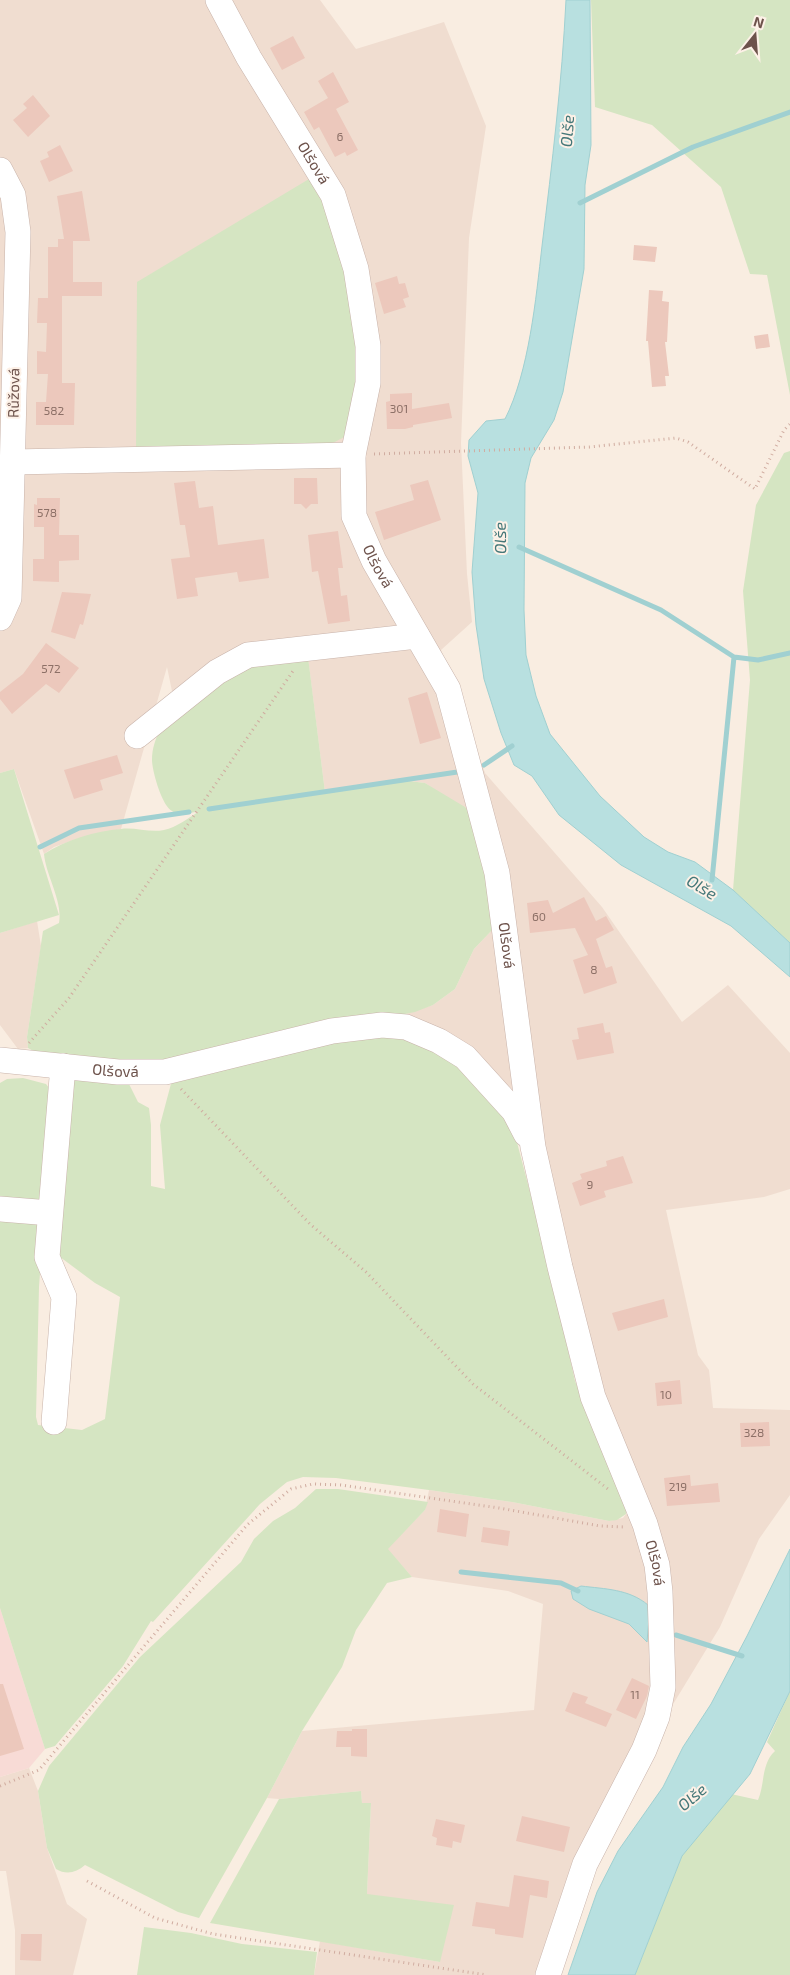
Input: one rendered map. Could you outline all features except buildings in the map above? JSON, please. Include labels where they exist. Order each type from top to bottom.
[{"type":"street","name":"Olšová","points":[[218,0],[249,58],[333,195],[356,269],[368,346],[368,383],[353,455],[354,516],[374,561],[448,689],[497,873],[533,1147],[562,1277],[593,1397],[642,1517],[656,1565],[660,1592],[663,1687],[658,1709],[644,1750],[585,1864],[548,1975]]},
{"type":"street","name":"Růžová","points":[[0,170],[13,195],[18,232],[10,598],[0,618]]},
{"type":"street","points":[[13,462],[353,455]]},
{"type":"street","points":[[137,736],[217,672],[248,655],[417,636]]},
{"type":"street","name":"Olšová","points":[[9,1061],[118,1072],[165,1072],[332,1031],[382,1025],[406,1027],[440,1041],[465,1057],[514,1111],[533,1147]]},
{"type":"street","points":[[54,1422],[64,1297],[47,1257],[63,1066]]},
{"type":"street","points":[[0,1209],[50,1212]]},
{"type":"path","points":[[353,455],[589,447],[676,438],[688,442],[755,489],[784,430],[790,424]]},
{"type":"path","points":[[9,1061],[25,1047],[69,998],[220,781],[308,647]]},
{"type":"path","points":[[0,1786],[39,1770],[247,1525],[290,1489],[314,1484],[341,1485],[499,1508],[600,1526],[626,1527],[642,1517],[473,1384],[366,1272],[310,1224],[165,1072]]},
{"type":"path","points":[[87,1882],[155,1918],[213,1934],[487,1975]]},
{"type":"shaded area","points":[[0,0],[320,0],[356,49],[444,22],[486,126],[469,238],[461,443],[467,574],[472,622],[441,650],[485,773],[602,907],[682,1022],[728,985],[790,1053],[790,1189],[764,1197],[666,1210],[698,1355],[709,1370],[713,1408],[790,1410],[790,1495],[759,1539],[720,1627],[661,1724],[592,1867],[556,1975],[314,1975],[320,1941],[440,1962],[367,1894],[371,1803],[362,1803],[361,1791],[279,1799],[267,1798],[302,1731],[534,1710],[543,1604],[508,1591],[412,1577],[387,1549],[425,1510],[429,1490],[512,1502],[609,1521],[623,1518],[626,1514],[650,1517],[614,1432],[514,1091],[459,1039],[401,1015],[433,1005],[455,989],[474,949],[495,927],[440,793],[425,783],[401,780],[325,792],[308,658],[177,715],[167,667],[121,829],[74,840],[54,847],[44,854],[14,769],[0,773]]},
{"type":"shaded area","points":[[37,921],[41,946],[27,1037],[28,1048],[18,1049],[0,1025],[0,933]]},
{"type":"shaded area","points":[[0,1608],[45,1749],[29,1768],[0,1777]]},
{"type":"shaded area","points":[[29,1768],[38,1791],[47,1848],[67,1904],[87,1919],[73,1975],[15,1975],[15,1930],[6,1871],[0,1871],[0,1777]]},
{"type":"green space","points":[[591,0],[790,0],[790,395],[767,275],[750,274],[721,187],[652,125],[595,107]]},
{"type":"green space","points":[[314,176],[330,206],[365,346],[352,433],[327,446],[136,453],[137,282]]},
{"type":"green space","points":[[790,451],[790,943],[733,890],[750,680],[743,591],[756,505],[784,453]]},
{"type":"green space","points":[[308,657],[325,792],[401,780],[425,783],[465,807],[477,824],[495,927],[474,949],[455,989],[433,1005],[415,1012],[158,1063],[35,1052],[28,1048],[27,1037],[43,931],[59,923],[60,915],[57,897],[44,854],[71,840],[111,830],[153,831],[169,829],[198,812],[175,813],[168,808],[161,796],[152,760],[154,745],[160,730],[228,676],[258,663]]},
{"type":"green space","points":[[14,769],[59,915],[0,933],[0,773]]},
{"type":"green space","points":[[394,1033],[446,1055],[486,1093],[514,1131],[551,1272],[575,1381],[626,1507],[626,1514],[617,1520],[609,1521],[512,1502],[336,1478],[303,1477],[287,1482],[260,1504],[153,1622],[151,1621],[123,1666],[55,1746],[45,1749],[0,1608],[0,1213],[44,1217],[39,1287],[36,1417],[38,1425],[82,1430],[105,1419],[120,1297],[95,1283],[52,1251],[69,1080],[128,1082],[138,1102],[149,1108],[151,1125],[151,1186],[165,1189],[160,1125],[172,1080],[270,1054]]},
{"type":"green space","points":[[23,1078],[46,1084],[53,1093],[44,1201],[0,1199],[0,1083],[7,1079]]},
{"type":"green space","points":[[316,1489],[338,1489],[428,1502],[425,1510],[388,1549],[412,1577],[387,1583],[356,1630],[342,1667],[302,1731],[267,1798],[199,1918],[178,1912],[85,1865],[71,1872],[63,1872],[56,1869],[47,1848],[38,1791],[49,1766],[140,1657],[241,1562],[254,1539],[273,1521],[295,1508]]},
{"type":"green space","points":[[790,1691],[790,1975],[635,1975],[682,1856],[731,1794],[758,1800],[767,1762],[775,1751],[767,1742]]},
{"type":"green space","points":[[361,1791],[362,1803],[371,1803],[367,1894],[454,1905],[440,1962],[210,1923],[279,1799]]},
{"type":"green space","points":[[144,1927],[191,1933],[242,1944],[317,1952],[314,1975],[137,1975]]},
{"type":"water","name":"Olše","points":[[566,0],[590,0],[591,145],[585,185],[584,269],[563,392],[554,420],[531,458],[525,483],[524,610],[526,655],[536,696],[550,734],[600,796],[644,837],[668,852],[695,862],[733,890],[790,943],[790,977],[731,926],[621,865],[559,815],[532,776],[514,765],[501,733],[484,679],[476,625],[472,572],[478,493],[468,456],[469,440],[486,421],[505,419],[526,357],[537,288],[553,154]]},
{"type":"water","name":"Olše","points":[[790,1549],[790,1691],[750,1774],[682,1856],[635,1975],[568,1975],[597,1892],[618,1851],[663,1787],[683,1747],[711,1704]]},
{"type":"water","points":[[581,1586],[625,1593],[648,1605],[647,1642],[629,1624],[589,1609],[573,1599],[571,1591]]},
{"type":"waterway","points":[[580,203],[693,147],[790,112]]},
{"type":"waterway","name":"Olše","points":[[519,547],[661,610],[734,657],[712,880]]},
{"type":"waterway","points":[[734,657],[758,660],[790,653]]},
{"type":"waterway","points":[[484,765],[512,746]]},
{"type":"waterway","points":[[209,809],[464,771]]},
{"type":"waterway","points":[[40,847],[79,828],[189,812]]},
{"type":"waterway","points":[[461,1572],[561,1583],[578,1591]]},
{"type":"waterway","points":[[676,1635],[742,1656]]}]
